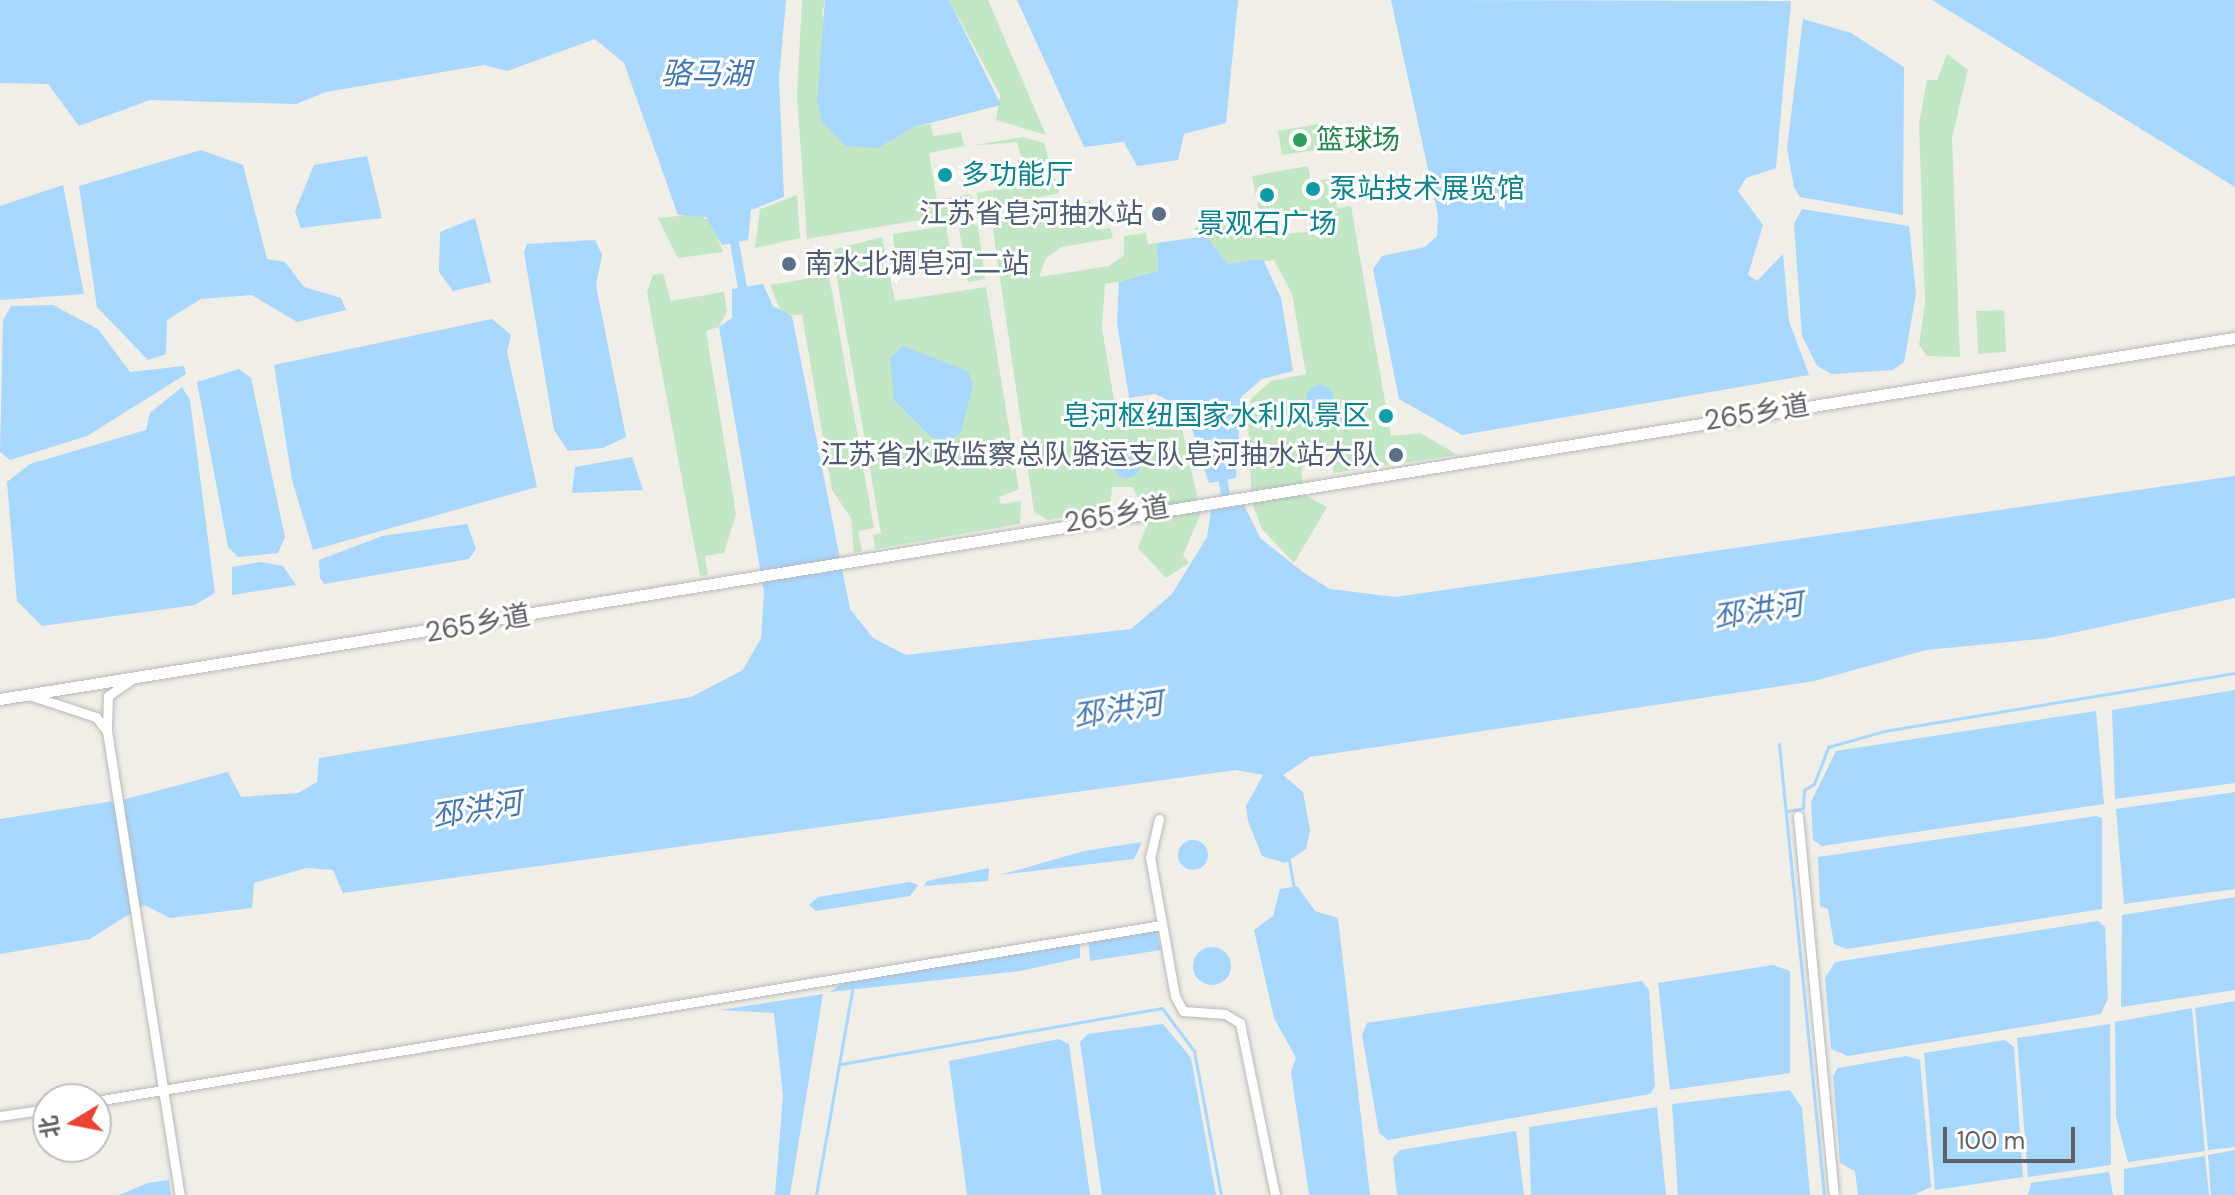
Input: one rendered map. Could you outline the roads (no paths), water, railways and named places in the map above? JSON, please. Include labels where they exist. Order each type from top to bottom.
[{"type":"street","name":"265乡道","points":[[0,699],[1125,513],[2235,338]]},
{"type":"street","points":[[132,679],[108,696],[107,731],[180,1195]]},
{"type":"street","points":[[28,695],[96,717],[107,731]]},
{"type":"street","points":[[1798,816],[1834,1195]]},
{"type":"street","points":[[1159,819],[1150,857],[1162,925],[1183,1011],[1225,1014],[1240,1023],[1275,1195]]},
{"type":"street","points":[[112,1098],[1162,925]]},
{"type":"street","points":[[0,1116],[32,1111]]},
{"type":"water","name":"骆马湖","points":[[0,0],[786,0],[779,78],[784,197],[751,210],[748,240],[722,245],[706,217],[678,215],[624,63],[595,39],[507,71],[484,65],[326,92],[296,104],[150,100],[79,126],[48,84],[0,83]]},
{"type":"water","points":[[825,0],[949,0],[1001,105],[914,127],[878,148],[846,146],[822,122],[817,102]]},
{"type":"water","points":[[1017,0],[1238,0],[1226,123],[1184,134],[1178,160],[1137,166],[1124,142],[1084,147]]},
{"type":"water","points":[[1391,0],[1791,1],[1776,168],[1746,178],[1738,191],[1763,225],[1748,275],[1757,281],[1783,254],[1789,321],[1809,375],[1462,435],[1399,399],[1373,269],[1382,256],[1425,247],[1437,236],[1438,215]]},
{"type":"water","points":[[1932,0],[2235,0],[2235,187]]},
{"type":"water","points":[[1803,19],[1851,33],[1904,67],[1903,215],[1800,197],[1794,187],[1787,148]]},
{"type":"water","points":[[201,150],[243,165],[267,259],[285,262],[304,287],[341,298],[346,310],[297,322],[252,295],[201,299],[167,320],[166,354],[148,360],[97,307],[79,186]]},
{"type":"water","points":[[367,156],[382,218],[301,228],[295,211],[314,165]]},
{"type":"water","points":[[63,185],[84,294],[0,300],[0,206]]},
{"type":"water","points":[[1802,209],[1909,226],[1916,294],[1904,362],[1893,370],[1832,374],[1817,366],[1802,336],[1794,224]]},
{"type":"water","points":[[475,218],[491,282],[453,291],[439,272],[440,232]]},
{"type":"water","points":[[1206,236],[1227,264],[1263,259],[1281,298],[1293,371],[1262,379],[1241,397],[1236,478],[1209,483],[1185,408],[1155,394],[1129,398],[1117,323],[1119,282],[1158,271],[1157,243]]},
{"type":"water","points":[[595,240],[602,255],[596,285],[626,437],[603,448],[568,451],[554,430],[524,252],[527,244]]},
{"type":"water","name":"邳洪河","points":[[763,284],[773,306],[792,316],[850,609],[873,638],[906,655],[1131,629],[1172,594],[1207,537],[1211,510],[1244,505],[1260,538],[1330,589],[1395,597],[2235,476],[2235,598],[2049,638],[1926,650],[1814,681],[1310,757],[1283,775],[1303,792],[1310,830],[1306,849],[1285,863],[1262,856],[1248,821],[1246,806],[1263,775],[1236,770],[343,893],[333,870],[306,868],[254,883],[252,908],[170,918],[144,905],[90,939],[0,954],[0,819],[126,799],[228,772],[241,797],[298,793],[317,782],[319,758],[691,697],[743,670],[761,638],[764,592],[719,327],[732,318],[732,289]]},
{"type":"water","points":[[53,305],[98,329],[130,372],[184,366],[186,374],[87,436],[10,460],[0,452],[3,320],[11,306]]},
{"type":"water","points":[[492,319],[511,335],[507,352],[537,487],[313,550],[292,480],[274,365]]},
{"type":"water","points":[[903,346],[968,371],[973,385],[961,432],[951,440],[932,438],[894,400],[890,358]]},
{"type":"water","points":[[239,369],[251,378],[285,537],[278,553],[238,557],[228,547],[197,382]]},
{"type":"water","points":[[1320,385],[1330,389],[1334,399],[1330,409],[1320,413],[1310,409],[1306,399],[1310,389]]},
{"type":"water","points":[[182,387],[190,400],[215,593],[195,605],[42,626],[17,601],[7,482],[30,464],[146,430],[150,413]]},
{"type":"water","points":[[1127,452],[1136,456],[1140,465],[1136,474],[1127,478],[1118,474],[1114,465],[1118,456]]},
{"type":"water","points":[[632,457],[643,490],[572,493],[575,467]]},
{"type":"water","points":[[467,524],[476,549],[469,559],[324,584],[320,578],[319,560],[382,536]]},
{"type":"water","points":[[261,562],[283,566],[296,585],[232,595],[232,567]]},
{"type":"water","points":[[2235,690],[2235,783],[2115,799],[2112,710]]},
{"type":"water","points":[[2096,711],[2104,804],[1822,846],[1813,840],[1811,802],[1836,751]]},
{"type":"water","points":[[2235,792],[2235,889],[2124,904],[2116,809]]},
{"type":"water","points":[[2096,816],[2102,818],[2102,909],[1847,949],[1834,944],[1828,909],[1820,906],[1818,857]]},
{"type":"water","points":[[1193,840],[1199,841],[1207,849],[1207,861],[1199,869],[1193,870],[1187,869],[1179,861],[1178,855],[1179,849],[1187,841]]},
{"type":"water","points":[[1142,842],[1134,859],[1000,875],[1084,851]]},
{"type":"water","points":[[989,868],[988,881],[924,886],[927,881]]},
{"type":"water","points":[[910,882],[918,885],[910,896],[816,911],[809,905],[818,897]]},
{"type":"water","points":[[1297,886],[1315,911],[1338,918],[1370,1195],[1309,1195],[1291,1072],[1296,1058],[1274,1018],[1254,930],[1273,916],[1280,889]]},
{"type":"water","points":[[2235,897],[2235,990],[2121,1007],[2122,915]]},
{"type":"water","points":[[2098,921],[2105,927],[2108,998],[2101,1014],[1848,1056],[1831,1049],[1825,978],[1835,962]]},
{"type":"water","points":[[1156,930],[1161,950],[1090,961],[1088,940]]},
{"type":"water","points":[[1080,942],[1080,958],[1020,971],[830,992],[844,982]]},
{"type":"water","points":[[1212,947],[1226,952],[1231,966],[1226,980],[1212,985],[1198,980],[1193,966],[1198,952]]},
{"type":"water","points":[[1773,965],[1790,971],[1790,1073],[1670,1090],[1658,983]]},
{"type":"water","points":[[1642,981],[1649,990],[1655,1086],[1650,1094],[1388,1140],[1379,1133],[1362,1035],[1367,1023]]},
{"type":"water","points":[[823,994],[790,1195],[775,1195],[783,1096],[774,1013],[720,1010]]},
{"type":"water","points":[[2235,1001],[2235,1147],[2208,1150],[2195,1008]]},
{"type":"water","points":[[2192,1008],[2205,1151],[2128,1162],[2116,1117],[2115,1022]]},
{"type":"water","points":[[1163,1024],[1191,1058],[1216,1195],[1102,1195],[1080,1042],[1088,1034]]},
{"type":"water","points":[[2110,1024],[2111,1165],[2028,1177],[2017,1038]]},
{"type":"water","points":[[1059,1039],[1069,1044],[1090,1195],[967,1195],[949,1061]]},
{"type":"water","points":[[2005,1040],[2014,1047],[2023,1177],[1935,1190],[1924,1053]]},
{"type":"water","points":[[1906,1056],[1920,1060],[1931,1187],[1913,1195],[1858,1195],[1855,1171],[1840,1163],[1833,1076],[1838,1068]]},
{"type":"water","points":[[1790,1090],[1802,1108],[1810,1195],[1678,1195],[1672,1104]]},
{"type":"water","points":[[1657,1107],[1666,1195],[1531,1195],[1529,1127]]},
{"type":"water","points":[[1516,1131],[1524,1195],[1397,1195],[1393,1158],[1400,1150]]},
{"type":"water","points":[[2235,1150],[2235,1195],[2211,1195],[2208,1155]]},
{"type":"water","points":[[2205,1156],[2209,1195],[2124,1195],[2124,1169]]},
{"type":"water","points":[[2109,1172],[2113,1195],[2028,1195],[2031,1183]]},
{"type":"water","points":[[169,1180],[171,1195],[119,1195],[148,1183]]},
{"type":"waterway","points":[[732,231],[744,299]]},
{"type":"waterway","points":[[1221,470],[1229,519]]},
{"type":"waterway","points":[[1788,811],[1803,808],[1804,790],[1814,784],[1828,747],[1884,731],[2235,673]]},
{"type":"waterway","points":[[1779,744],[1824,1195]]},
{"type":"waterway","points":[[1289,860],[1294,888]]},
{"type":"waterway","points":[[816,1195],[852,990]]},
{"type":"waterway","points":[[841,1064],[1162,1008],[1194,1051],[1221,1195]]},
{"type":"place","name":"篮球场","points":[[1300,140]]},
{"type":"place","name":"多功能厅","points":[[945,175]]},
{"type":"place","name":"泵站技术展览馆","points":[[1313,189]]},
{"type":"place","name":"景观石广场","points":[[1267,195]]},
{"type":"place","name":"江苏省皂河抽水站","points":[[1159,214]]},
{"type":"place","name":"南水北调皂河二站","points":[[789,264]]},
{"type":"place","name":"皂河枢纽国家水利风景区","points":[[1386,416]]},
{"type":"place","name":"江苏省水政监察总队骆运支队皂河抽水站大队","points":[[1396,455]]}]
